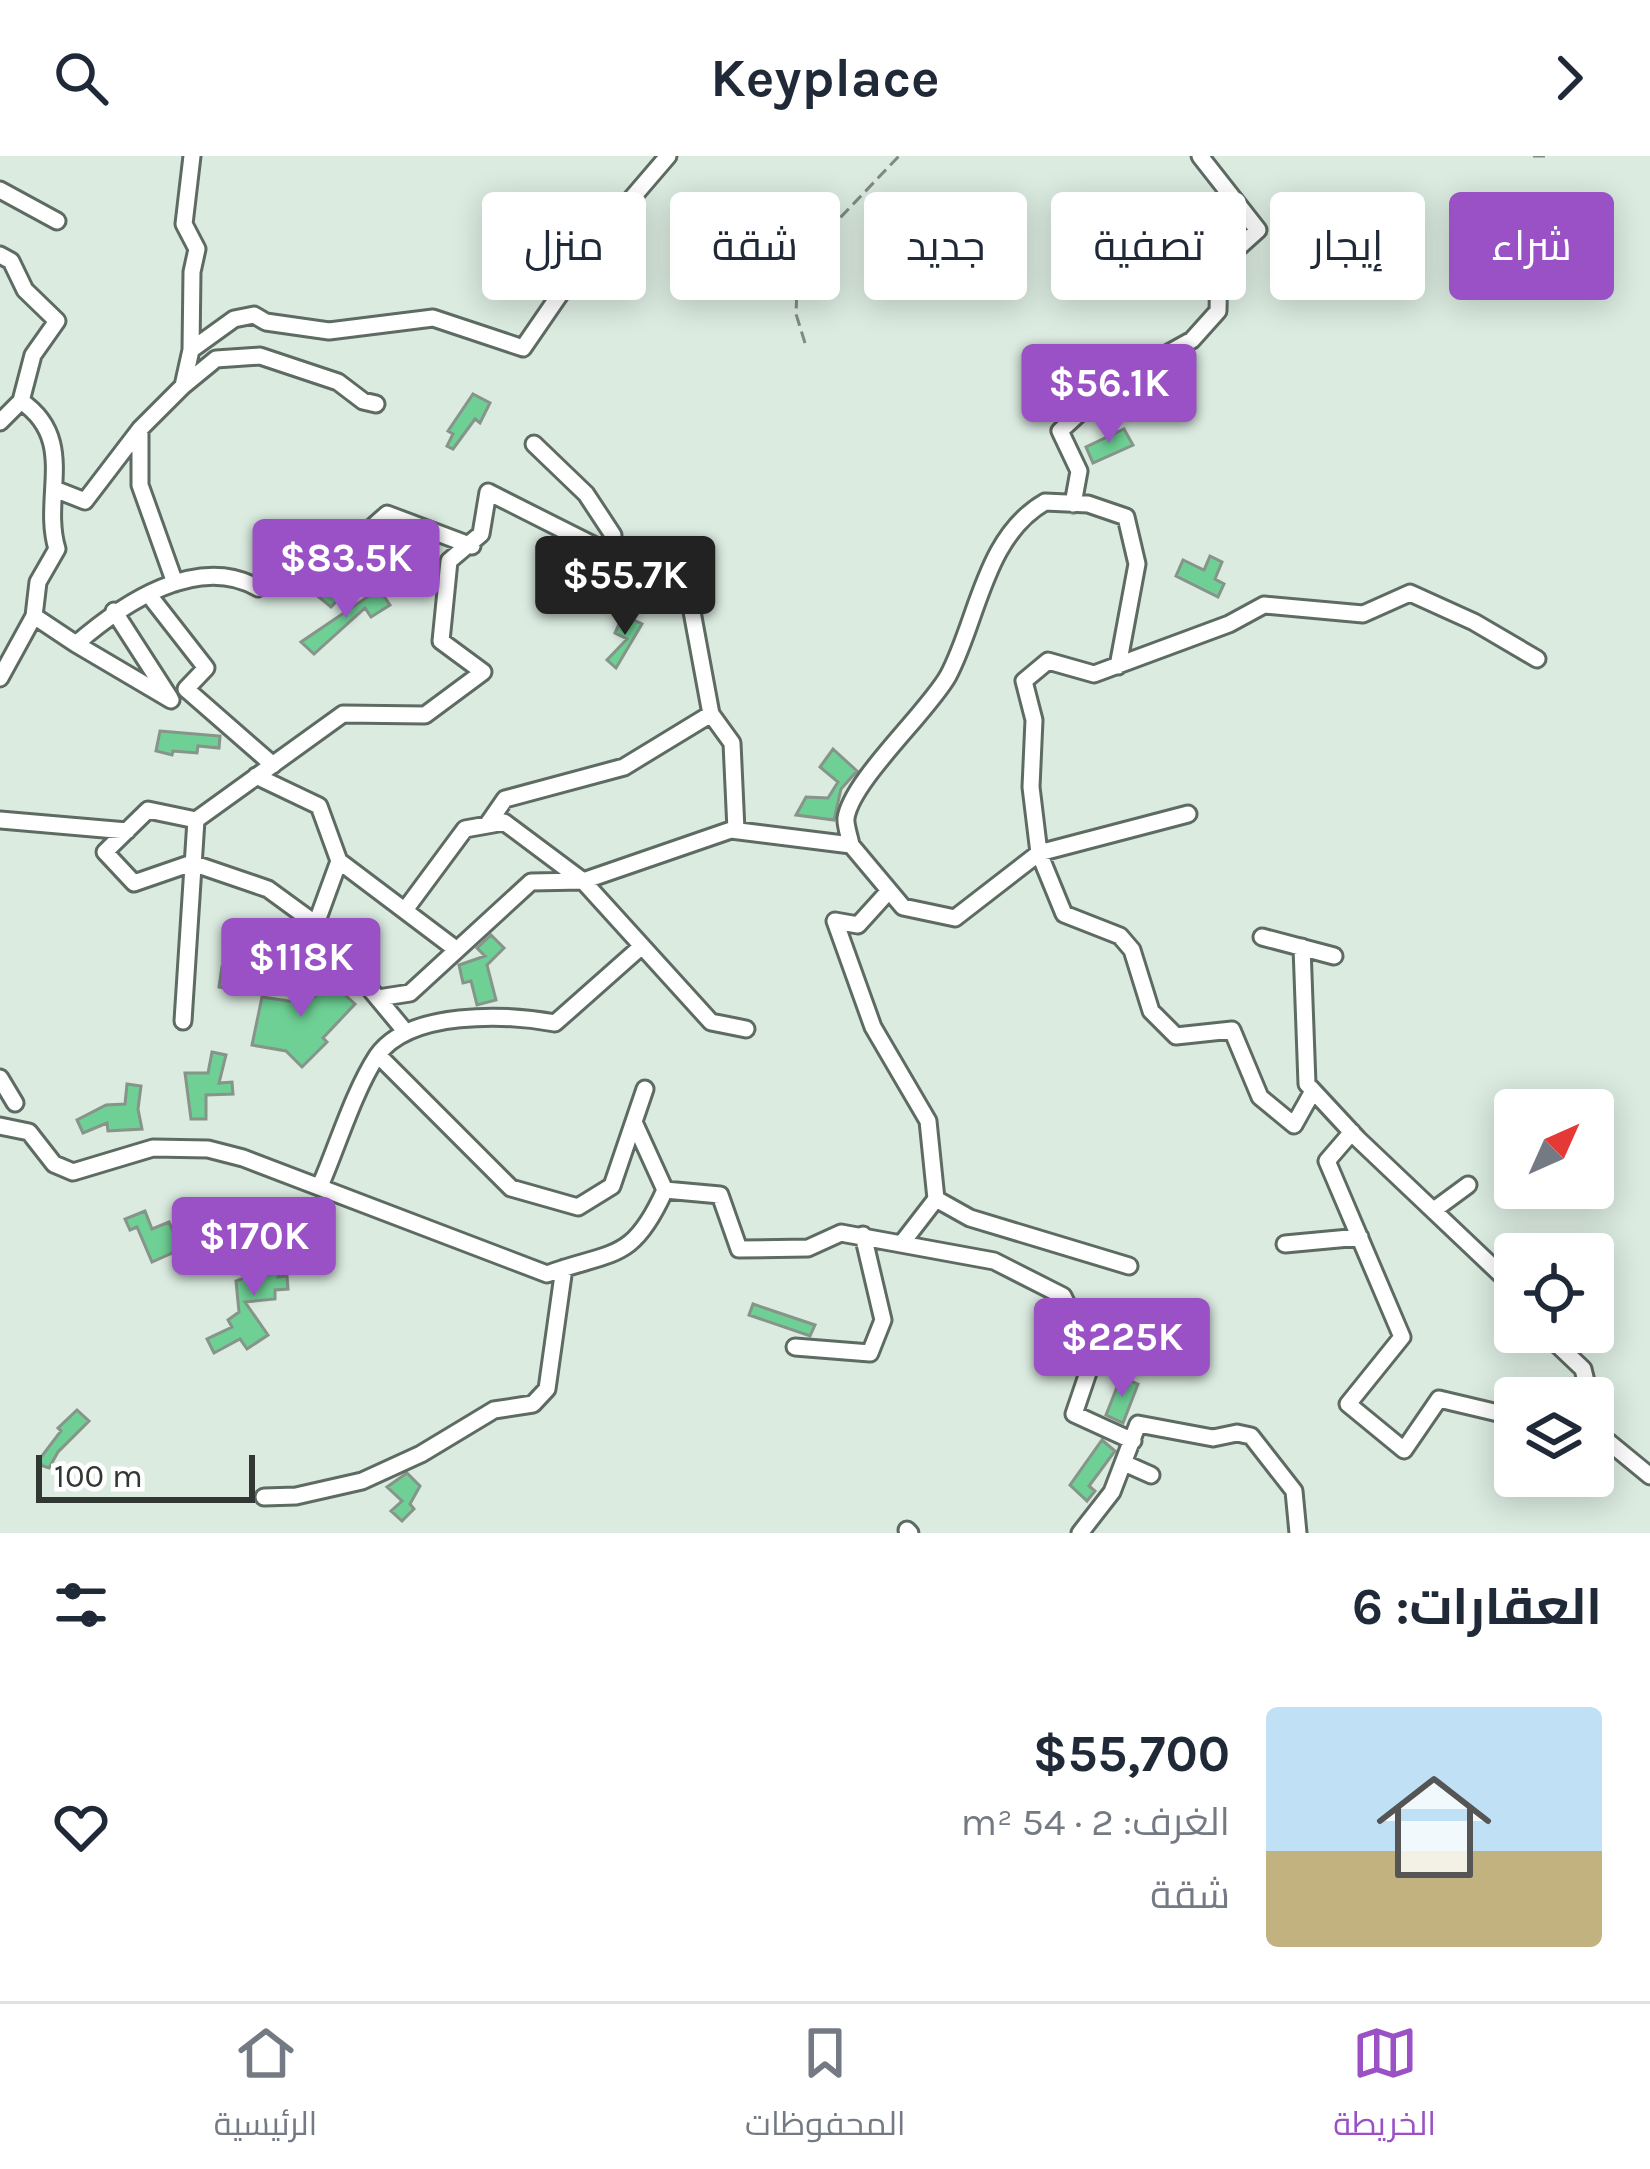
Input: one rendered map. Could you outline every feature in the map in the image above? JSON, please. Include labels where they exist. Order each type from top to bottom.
[{"type":"street","points":[[183,386],[191,350],[192,272],[197,249],[184,217],[192,156]]},
{"type":"street","points":[[191,350],[234,319],[254,315],[266,322],[329,331],[433,318],[523,348],[602,233],[668,156]]},
{"type":"street","points":[[1073,504],[1079,471],[1060,431],[1109,386],[1192,340],[1218,311],[1219,265],[1258,230],[1200,156]]},
{"type":"street","points":[[0,190],[57,221]]},
{"type":"street","points":[[0,255],[11,261],[25,290],[57,321],[33,355],[21,401],[0,422]]},
{"type":"street","points":[[57,490],[85,501],[140,429],[216,359],[260,356],[338,382],[363,401],[376,404]]},
{"type":"street","points":[[0,678],[34,616],[38,582],[56,549],[49,521],[57,490],[45,421],[21,401]]},
{"type":"street","points":[[140,429],[140,485],[175,583]]},
{"type":"street","points":[[534,444],[586,494],[614,535],[609,553]]},
{"type":"street","points":[[405,1031],[316,924],[268,889],[192,863],[134,883],[105,852],[148,810],[196,820],[343,714],[425,715],[483,672],[441,641],[449,561],[481,534],[488,492],[609,553],[629,581],[657,594],[688,590],[711,714],[732,743],[736,830]]},
{"type":"street","points":[[1118,666],[1137,564],[1126,517],[1107,508],[1046,502],[1000,553],[976,594],[947,677],[862,788],[846,818],[851,845],[903,907],[955,918],[1040,853],[1189,814]]},
{"type":"street","points":[[76,644],[114,611],[188,577],[243,579],[258,588],[278,566],[331,554],[360,539],[387,514],[472,546]]},
{"type":"street","points":[[1313,1090],[1294,1125],[1260,1097],[1232,1030],[1176,1036],[1151,1012],[1132,950],[1120,936],[1064,914],[1040,853],[1030,787],[1034,720],[1024,681],[1048,661],[1084,674],[1118,666],[1229,624],[1264,605],[1363,614],[1410,593],[1474,622],[1537,659]]},
{"type":"street","points":[[149,595],[206,668],[171,700]]},
{"type":"street","points":[[114,611],[171,700]]},
{"type":"street","points":[[34,616],[171,700]]},
{"type":"street","points":[[186,688],[273,765]]},
{"type":"street","points":[[488,825],[505,799],[624,767],[711,714]]},
{"type":"street","points":[[256,776],[319,806],[339,861],[458,950]]},
{"type":"street","points":[[0,820],[127,831]]},
{"type":"street","points":[[183,1021],[196,820]]},
{"type":"street","points":[[405,910],[465,830],[504,822],[584,881],[711,1022],[746,1029]]},
{"type":"street","points":[[378,998],[410,993],[531,882],[584,881],[736,830],[851,845]]},
{"type":"street","points":[[316,924],[339,861]]},
{"type":"street","points":[[887,893],[858,925],[835,921],[874,1027],[928,1121],[936,1199],[902,1243]]},
{"type":"street","points":[[1262,937],[1334,956]]},
{"type":"street","points":[[320,1186],[378,1055],[405,1031],[502,1014],[555,1023],[642,946]]},
{"type":"street","points":[[1302,947],[1307,1084],[1494,1268]]},
{"type":"street","points":[[378,1055],[511,1189],[578,1207],[612,1186],[645,1089]]},
{"type":"street","points":[[0,1078],[15,1103]]},
{"type":"street","points":[[0,1126],[29,1132],[62,1170],[82,1171],[153,1148],[208,1149],[320,1186],[547,1274],[593,1264],[626,1248],[648,1226],[664,1190],[634,1121]]},
{"type":"street","points":[[1352,1132],[1327,1161],[1402,1336],[1348,1404],[1404,1450],[1439,1399],[1494,1413]]},
{"type":"street","points":[[1434,1210],[1468,1185]]},
{"type":"street","points":[[664,1190],[720,1195],[739,1249],[808,1248],[841,1233],[863,1235],[994,1261],[1063,1296],[1093,1358],[1074,1414],[1133,1441]]},
{"type":"street","points":[[936,1199],[970,1218],[1129,1266]]},
{"type":"street","points":[[795,1347],[870,1354],[884,1320],[863,1235]]},
{"type":"street","points":[[1285,1244],[1360,1237]]},
{"type":"street","points":[[264,1497],[296,1496],[362,1481],[421,1454],[494,1410],[522,1408],[539,1399],[550,1373],[551,1335],[564,1268]]},
{"type":"street","points":[[1566,1353],[1585,1377]]},
{"type":"street","points":[[1080,1533],[1112,1492],[1138,1424],[1214,1438],[1237,1433],[1251,1436],[1294,1491],[1298,1533]]},
{"type":"street","points":[[1614,1449],[1650,1476]]},
{"type":"street","points":[[1124,1463],[1151,1475]]},
{"type":"path","points":[[805,343],[796,314],[798,262],[899,156]]},
{"type":"path","points":[[1533,156],[1546,156]]},
{"type":"building","points":[[473,394],[490,403],[480,423],[475,419],[453,449],[447,446],[453,434],[448,431]]},
{"type":"building","points":[[1124,429],[1133,445],[1093,463],[1086,447]]},
{"type":"building","points":[[1210,556],[1222,562],[1215,579],[1224,584],[1218,597],[1176,576],[1183,560],[1204,570]]},
{"type":"building","points":[[351,559],[364,573],[331,607],[315,594]]},
{"type":"building","points":[[379,589],[390,605],[371,617],[365,608],[314,654],[301,642]]},
{"type":"building","points":[[623,615],[642,624],[616,668],[607,660],[627,639],[615,633]]},
{"type":"building","points":[[160,731],[220,736],[219,748],[198,746],[197,753],[173,751],[172,755],[156,751]]},
{"type":"building","points":[[833,749],[857,771],[841,789],[834,820],[796,815],[806,797],[828,798],[838,782],[820,767]]},
{"type":"building","points":[[491,935],[504,948],[487,965],[496,1000],[477,1005],[471,981],[463,983],[459,965],[485,956],[477,948]]},
{"type":"building","points":[[222,967],[255,971],[253,993],[219,987]]},
{"type":"building","points":[[321,969],[332,972],[330,981],[355,1004],[323,1038],[327,1042],[302,1067],[286,1051],[252,1045],[262,997],[295,1002],[296,994],[315,996]]},
{"type":"building","points":[[212,1052],[226,1055],[219,1083],[232,1082],[233,1094],[206,1095],[206,1119],[191,1119],[185,1073],[208,1073]]},
{"type":"building","points":[[127,1084],[141,1086],[142,1129],[108,1131],[107,1123],[83,1133],[77,1120],[106,1105],[125,1104]]},
{"type":"building","points":[[145,1211],[152,1229],[169,1222],[181,1249],[152,1262],[137,1227],[130,1230],[125,1219]]},
{"type":"building","points":[[263,1239],[279,1243],[278,1250],[284,1251],[278,1277],[287,1276],[288,1289],[275,1290],[275,1299],[245,1302],[268,1335],[247,1349],[240,1339],[214,1353],[207,1339],[232,1327],[228,1320],[239,1312],[236,1281],[255,1274]]},
{"type":"building","points":[[753,1304],[815,1325],[810,1336],[749,1315]]},
{"type":"building","points":[[1121,1377],[1138,1384],[1123,1423],[1106,1415]]},
{"type":"building","points":[[77,1410],[89,1421],[49,1468],[43,1466],[38,1461],[61,1431],[58,1428]]},
{"type":"building","points":[[1102,1440],[1115,1451],[1089,1486],[1095,1491],[1087,1501],[1070,1485]]},
{"type":"building","points":[[407,1473],[420,1486],[410,1504],[414,1509],[402,1521],[391,1511],[402,1501],[387,1487]]}]
